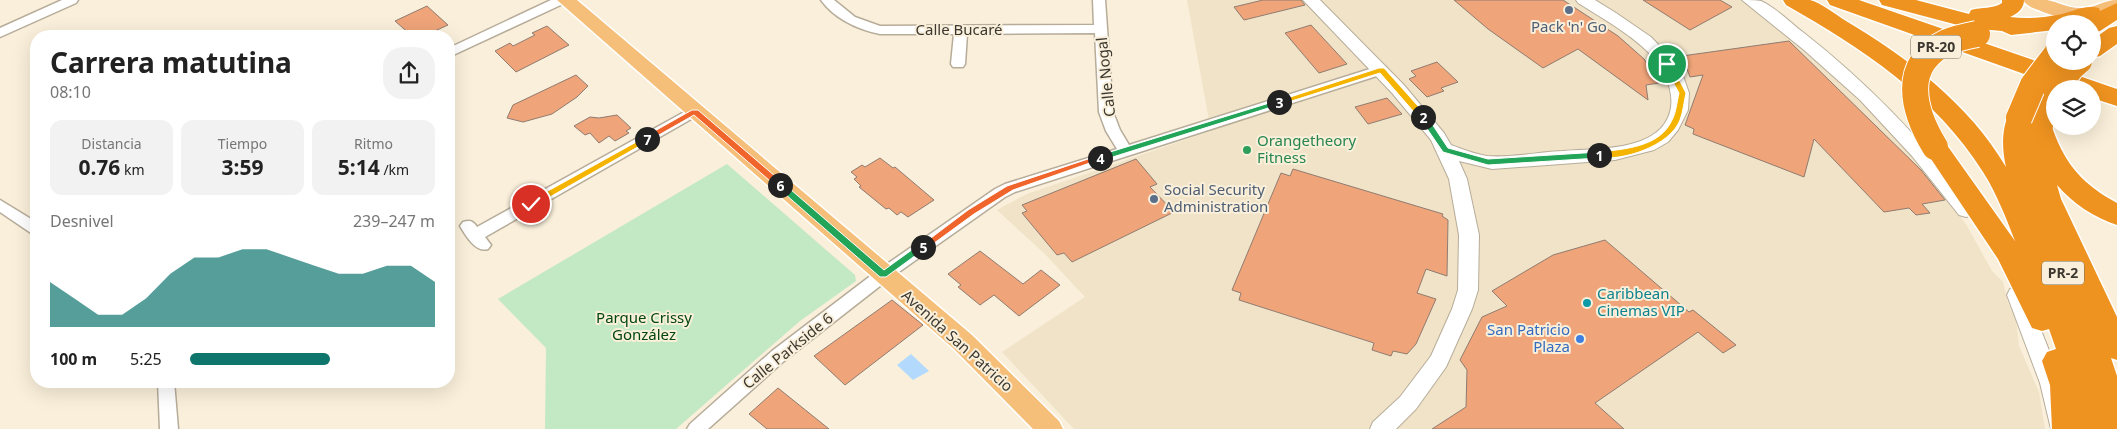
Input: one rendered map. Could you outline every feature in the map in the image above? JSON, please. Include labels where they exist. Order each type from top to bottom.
[{"type":"highway","points":[[1786,0],[1816,7]]},
{"type":"highway","points":[[1794,0],[1816,7],[1903,69],[1961,125],[1993,168],[2022,226],[2068,338],[2081,378],[2092,429]]},
{"type":"highway","name":"PR-20","points":[[1838,0],[2056,80]]},
{"type":"highway","points":[[1899,3],[1987,15],[1999,14],[2008,10],[2013,5],[2013,0]]},
{"type":"highway","points":[[1899,3],[1969,21],[2028,26]]},
{"type":"highway","name":"PR-20","points":[[1816,7],[1930,44],[2053,80]]},
{"type":"highway","points":[[2101,16],[2117,10]]},
{"type":"highway","points":[[2046,23],[1954,39],[1935,49],[1921,65],[1917,75],[1914,84],[1915,106],[1920,121],[1935,147],[2000,238],[2034,300],[2065,385],[2067,429]]},
{"type":"highway","points":[[2101,44],[2117,33]]},
{"type":"highway","name":"PR-2","points":[[2046,67],[2033,84],[2025,99],[2040,168],[2048,199],[2117,348]]},
{"type":"highway","points":[[2101,94],[2117,98]]},
{"type":"highway","points":[[2101,100],[2117,108]]},
{"type":"highway","name":"PR-2","points":[[2046,104],[2030,123],[2016,148],[2022,177],[2030,202],[2069,287],[2094,348],[2102,372],[2115,429]]},
{"type":"highway","points":[[2030,123],[2056,166],[2073,187],[2093,202],[2117,215]]},
{"type":"main road","name":"Avenida San Patricio","points":[[566,0],[962,342],[1050,429]]},
{"type":"main road","points":[[2032,0],[2059,11],[2078,15]]},
{"type":"main road","points":[[2099,15],[2117,3]]},
{"type":"street","points":[[0,33],[72,0]]},
{"type":"street","points":[[455,50],[561,0]]},
{"type":"street","name":"Calle Bucaré","points":[[827,0],[843,16],[865,28],[880,30],[1101,29]]},
{"type":"street","name":"Calle Nogal","points":[[1099,0],[1106,112],[1113,132],[1126,150]]},
{"type":"street","points":[[1311,0],[1381,70],[1424,118],[1446,150],[1458,179],[1470,235],[1468,290],[1462,309],[1439,361],[1408,404],[1381,429]]},
{"type":"street","points":[[1446,150],[1488,162],[1631,151],[1657,141],[1667,134],[1676,120],[1682,93],[1667,64],[1644,40],[1584,0]]},
{"type":"street","points":[[1750,0],[1791,32],[1870,100],[1925,157],[1961,203],[2008,274],[2031,326],[2051,382],[2062,429]]},
{"type":"street","points":[[958,64],[962,30]]},
{"type":"street","name":"Calle Parkside 6","points":[[696,429],[778,356],[883,275],[1000,193],[1010,188],[1126,150],[1381,70]]},
{"type":"street","points":[[476,235],[695,111]]},
{"type":"street","points":[[1458,179],[1467,172],[1488,162]]},
{"type":"street","points":[[0,205],[30,225]]},
{"type":"street","points":[[166,388],[169,429]]},
{"type":"shaded area","points":[[1187,0],[1741,0],[1784,33],[1844,86],[1901,142],[1938,184],[1967,226],[1992,271],[2003,282],[2008,303],[2016,319],[2019,346],[2039,392],[2045,429],[1074,429],[1002,352],[1085,297],[1044,253],[997,210],[1027,194],[1211,131]]},
{"type":"green space","name":"Parque Crissy González","points":[[727,164],[855,275],[856,281],[800,321],[676,429],[545,429],[546,348],[498,299]]},
{"type":"water","points":[[911,354],[929,371],[913,380],[897,365]]},
{"type":"building","points":[[1263,0],[1301,0],[1305,5],[1244,20],[1234,7]]},
{"type":"building","points":[[1454,0],[1563,0],[1618,36],[1644,59],[1659,83],[1646,85],[1648,100],[1578,49],[1543,68],[1488,29]]},
{"type":"building","points":[[1643,0],[1720,0],[1732,7],[1690,30]]},
{"type":"building","points":[[427,6],[448,25],[437,30],[405,30],[395,21]]},
{"type":"building","points":[[1311,25],[1347,64],[1319,73],[1285,33]]},
{"type":"building","points":[[547,26],[569,45],[516,72],[495,51],[510,43],[513,46],[535,35],[532,33]]},
{"type":"building","points":[[1789,41],[1921,170],[1945,200],[1922,204],[1930,213],[1916,215],[1909,208],[1884,212],[1814,139],[1804,177],[1693,134],[1694,129],[1685,125],[1703,75],[1690,77],[1682,56]]},
{"type":"building","points":[[1437,62],[1458,82],[1441,88],[1444,91],[1427,97],[1409,79],[1416,76],[1411,71]]},
{"type":"building","points":[[576,75],[588,86],[577,97],[552,114],[523,122],[507,118],[513,105]]},
{"type":"building","points":[[1387,98],[1402,114],[1368,124],[1355,107]]},
{"type":"building","points":[[617,115],[631,128],[626,131],[629,133],[615,141],[609,136],[599,143],[590,133],[585,135],[574,126],[590,117],[599,118]]},
{"type":"building","points":[[880,158],[893,168],[895,167],[934,200],[908,217],[901,212],[897,215],[889,208],[886,209],[859,187],[861,186],[854,179],[857,177],[851,172],[862,165],[865,167]]},
{"type":"building","points":[[1136,159],[1157,184],[1150,187],[1174,212],[1072,262],[1064,253],[1057,255],[1022,213],[1027,211],[1022,205]]},
{"type":"building","points":[[1293,169],[1443,214],[1442,216],[1448,220],[1447,276],[1426,269],[1417,293],[1436,299],[1416,344],[1407,354],[1393,351],[1391,356],[1372,350],[1374,343],[1239,300],[1241,293],[1232,290],[1281,173],[1290,176]]},
{"type":"building","name":"San Patricio Plaza","points":[[1605,240],[1689,312],[1693,310],[1736,345],[1723,353],[1698,332],[1595,403],[1624,429],[1432,429],[1466,407],[1467,370],[1460,360],[1482,317],[1507,306],[1492,291],[1553,255]]},
{"type":"building","points":[[980,251],[1023,284],[1041,270],[1060,285],[1019,316],[994,295],[980,305],[958,287],[961,285],[948,274]]},
{"type":"building","points":[[892,300],[923,325],[845,385],[814,356]]},
{"type":"building","points":[[778,388],[829,429],[767,429],[749,414]]},
{"type":"place","name":"Pack 'n' Go","points":[[1569,10]]},
{"type":"place","name":"Orangetheory Fitness","points":[[1247,150]]},
{"type":"place","name":"Social Security Administration","points":[[1154,199]]},
{"type":"place","name":"Caribbean Cinemas VIP","points":[[1587,303]]},
{"type":"place","name":"San Patricio Plaza","points":[[1580,339]]},
{"type":"route","points":[[531,204],[695,111],[883,275],[971,212],[1010,188],[1381,70],[1420,113],[1446,150],[1466,157],[1488,162],[1631,151],[1657,141],[1667,134],[1676,120],[1682,93],[1676,78],[1667,64]]}]
